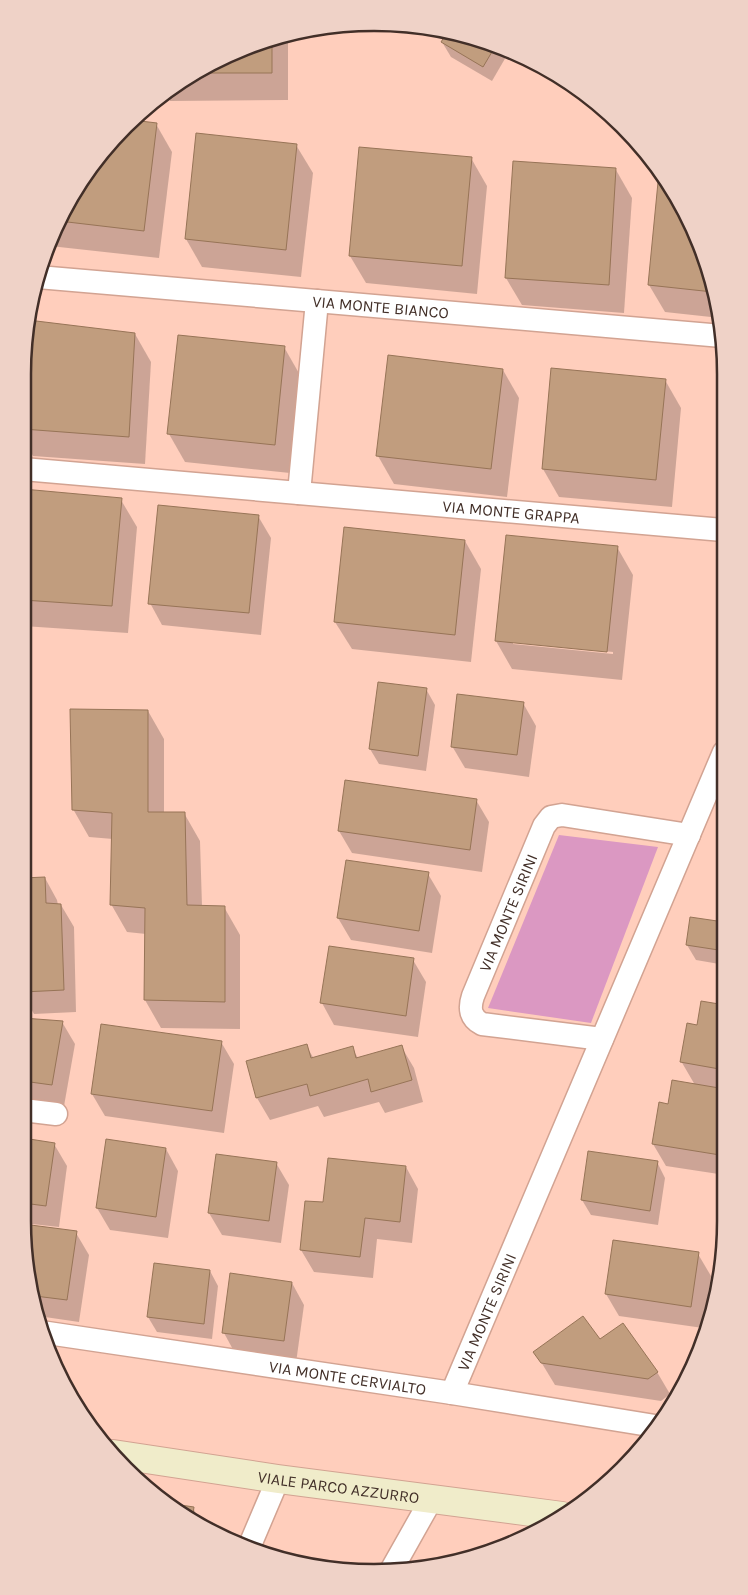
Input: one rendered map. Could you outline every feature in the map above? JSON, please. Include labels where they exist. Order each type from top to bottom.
[{"type":"street","name":"VIA MONTE BIANCO","points":[[45,278],[715,335]]},
{"type":"street","points":[[299,493],[317,301]]},
{"type":"street","name":"VIA MONTE GRAPPA","points":[[31,470],[717,529]]},
{"type":"street","name":"VIA MONTE SIRINI","points":[[452,1393],[717,769]]},
{"type":"street","name":"VIA MONTE SIRINI","points":[[602,1039],[482,1024],[473,1017],[471,1010],[473,996],[544,826],[551,817],[562,815],[689,835]]},
{"type":"street","points":[[31,1111],[56,1114]]},
{"type":"street","name":"VIA MONTE CERVIALTO","points":[[50,1333],[452,1393],[649,1425]]},
{"type":"street","name":"VIALE PARCO AZZURRO","points":[[125,1456],[278,1479],[551,1514]]},
{"type":"street","points":[[252,1541],[278,1479]]},
{"type":"street","points":[[395,1563],[432,1498]]},
{"type":"shaded area","points":[[559,835],[658,847],[591,1023],[488,1008]]},
{"type":"building","points":[[443,39],[492,52],[483,67],[441,42]]},
{"type":"building","points":[[272,47],[272,73],[211,73],[243,57]]},
{"type":"building","points":[[143,121],[157,123],[144,231],[67,222],[102,165]]},
{"type":"building","points":[[196,133],[297,144],[286,250],[185,239]]},
{"type":"building","points":[[359,147],[472,157],[462,266],[349,256]]},
{"type":"building","points":[[513,161],[616,168],[609,285],[505,278]]},
{"type":"building","points":[[658,183],[671,203],[691,243],[706,291],[648,285]]},
{"type":"building","points":[[35,321],[135,333],[129,437],[31,430],[31,374]]},
{"type":"building","points":[[178,335],[285,346],[275,445],[167,434]]},
{"type":"building","points":[[388,355],[503,369],[491,469],[376,456]]},
{"type":"building","points":[[551,368],[666,379],[656,480],[542,469]]},
{"type":"building","points":[[31,490],[122,498],[112,606],[31,601]]},
{"type":"building","points":[[158,505],[259,515],[249,613],[148,604]]},
{"type":"building","points":[[344,527],[465,540],[455,635],[334,622]]},
{"type":"building","points":[[506,535],[618,546],[607,652],[495,641]]},
{"type":"building","points":[[378,682],[427,688],[418,756],[369,749]]},
{"type":"building","points":[[457,694],[524,702],[517,755],[451,747]]},
{"type":"building","points":[[70,709],[148,710],[148,812],[185,812],[187,905],[225,906],[225,1002],[144,1000],[145,908],[110,905],[112,813],[72,810]]},
{"type":"building","points":[[345,780],[477,799],[470,850],[338,831]]},
{"type":"building","points":[[346,860],[429,872],[419,931],[337,918]]},
{"type":"building","points":[[45,877],[46,903],[61,904],[64,990],[31,992],[31,878]]},
{"type":"building","points":[[690,917],[717,921],[717,950],[686,945]]},
{"type":"building","points":[[329,946],[414,958],[406,1016],[320,1003]]},
{"type":"building","points":[[701,1001],[717,1004],[717,1069],[680,1062],[687,1023],[697,1025]]},
{"type":"building","points":[[31,1019],[63,1021],[52,1085],[31,1082]]},
{"type":"building","points":[[101,1024],[222,1041],[212,1111],[91,1094]]},
{"type":"building","points":[[307,1044],[311,1058],[353,1046],[356,1058],[402,1045],[412,1080],[371,1092],[368,1079],[310,1096],[307,1084],[256,1098],[246,1061]]},
{"type":"building","points":[[672,1080],[717,1088],[717,1155],[652,1144],[659,1102],[668,1104]]},
{"type":"building","points":[[31,1139],[55,1143],[46,1206],[31,1204]]},
{"type":"building","points":[[106,1139],[166,1148],[156,1217],[96,1208]]},
{"type":"building","points":[[588,1151],[658,1161],[650,1211],[581,1200]]},
{"type":"building","points":[[216,1154],[277,1162],[269,1221],[208,1213]]},
{"type":"building","points":[[328,1158],[406,1166],[400,1222],[365,1218],[360,1257],[300,1250],[305,1201],[323,1202]]},
{"type":"building","points":[[31,1225],[77,1231],[67,1300],[40,1297],[34,1266]]},
{"type":"building","points":[[613,1240],[699,1252],[691,1307],[605,1294]]},
{"type":"building","points":[[154,1263],[210,1270],[204,1324],[147,1317]]},
{"type":"building","points":[[230,1273],[292,1282],[284,1341],[222,1333]]},
{"type":"building","points":[[583,1316],[600,1339],[623,1323],[658,1372],[648,1379],[541,1363],[533,1352]]},
{"type":"building","points":[[183,1505],[194,1507],[193,1512]]}]
